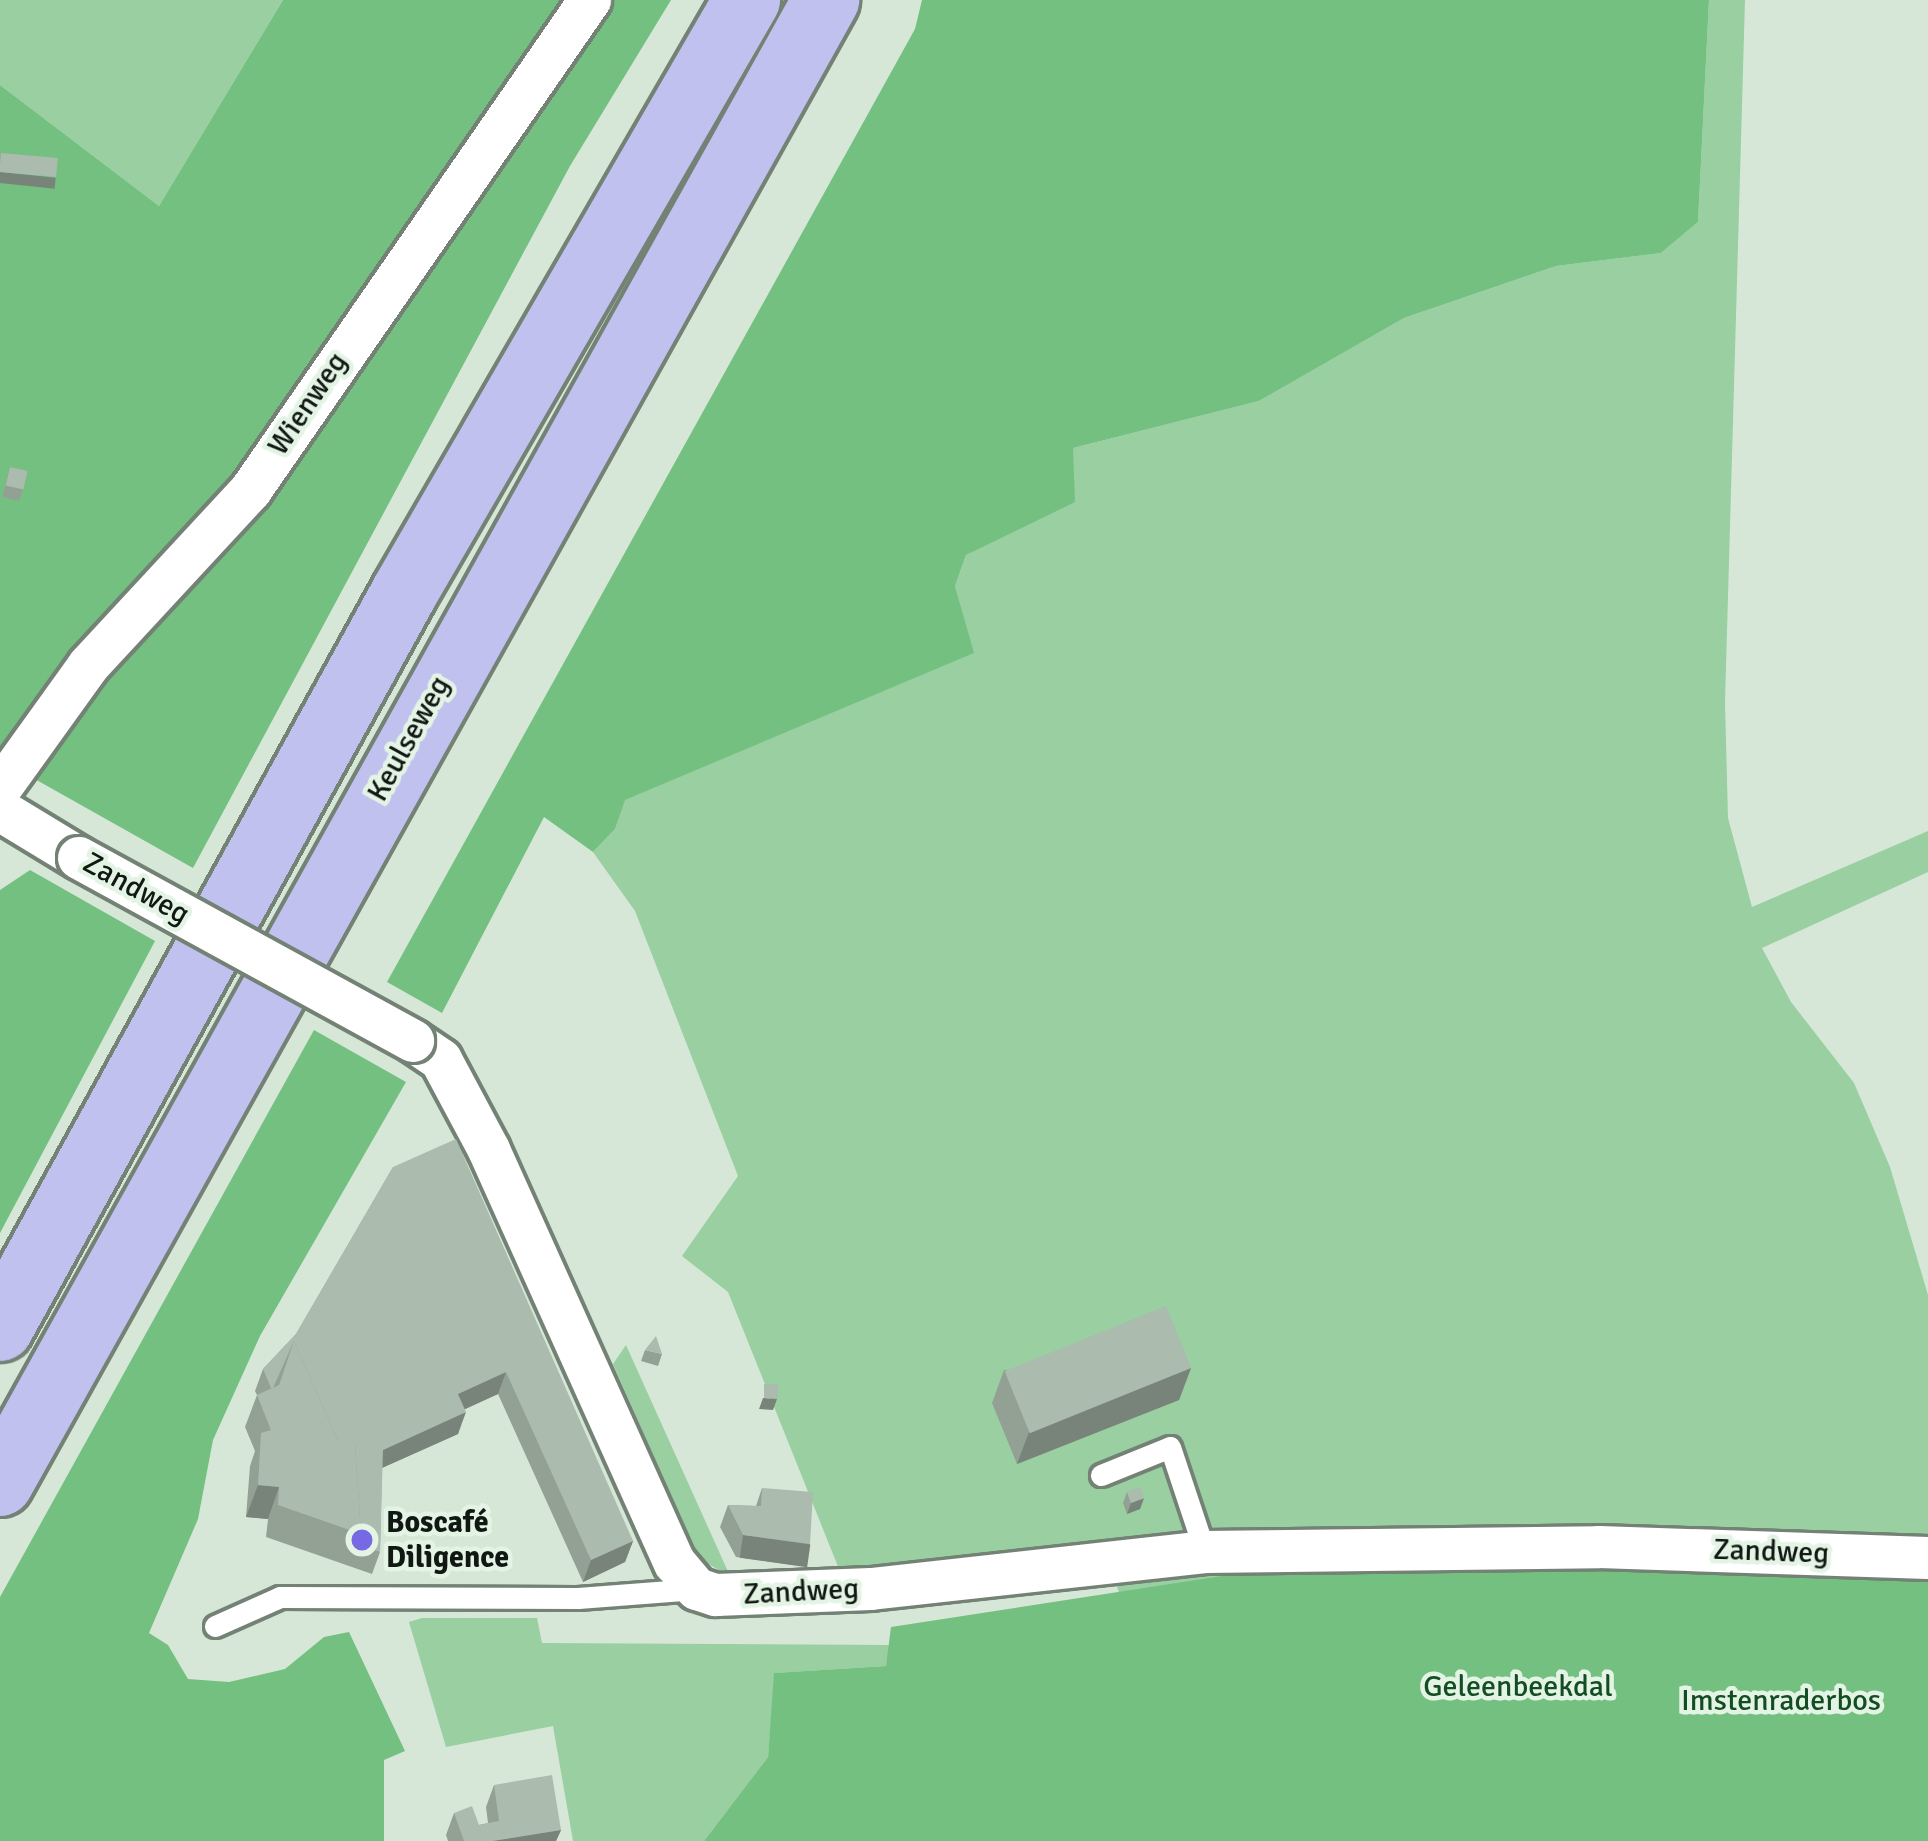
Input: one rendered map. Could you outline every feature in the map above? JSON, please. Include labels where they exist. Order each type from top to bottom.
[{"type":"highway","name":"Keulseweg","points":[[0,1483],[826,0]]},
{"type":"highway","points":[[0,1328],[404,593],[733,19]]},
{"type":"street","name":"Wienweg","points":[[0,789],[89,664],[250,490],[590,0]]},
{"type":"street","name":"Zandweg","points":[[0,810],[79,859],[441,1060],[489,1150],[675,1563],[697,1589],[736,1596],[826,1592],[1205,1552],[1599,1547],[1928,1558]]},
{"type":"lane","points":[[1101,1474],[1170,1447],[1205,1552]]},
{"type":"lane","points":[[215,1626],[280,1597],[578,1598],[697,1589]]},
{"type":"green space","points":[[0,0],[283,0],[159,206],[0,85]]},
{"type":"green space","points":[[283,0],[671,0],[570,166],[193,868],[33,778],[0,790],[0,85],[159,206]]},
{"type":"green space","points":[[922,0],[1709,0],[1698,222],[1661,253],[1556,266],[1404,318],[1259,401],[1073,448],[1075,502],[966,555],[955,586],[974,653],[625,800],[615,829],[593,852],[544,817],[442,1013],[387,982],[915,29]]},
{"type":"green space","name":"Geleenbeekdal","points":[[1709,0],[1745,0],[1725,702],[1728,818],[1752,907],[1928,831],[1928,872],[1762,948],[1791,1002],[1854,1083],[1890,1167],[1928,1295],[1928,1841],[1215,1841],[1112,1574],[841,1574],[728,1292],[682,1256],[738,1176],[635,911],[593,852],[615,829],[624,800],[973,653],[955,586],[966,555],[1015,528],[1073,448],[1259,401],[1404,318],[1556,266],[1661,253],[1698,222]]},
{"type":"green space","points":[[30,870],[155,941],[0,1233],[0,890]]},
{"type":"green space","points":[[314,1030],[406,1082],[260,1336],[213,1440],[198,1519],[149,1633],[168,1645],[188,1679],[229,1682],[285,1669],[324,1637],[349,1632],[405,1751],[384,1760],[384,1841],[0,1841],[0,1597]]},
{"type":"green space","points":[[626,1345],[730,1576],[688,1553],[684,1525],[613,1364]]},
{"type":"green space","name":"Imstenraderbos","points":[[1287,1566],[1928,1567],[1928,1841],[704,1841],[768,1757],[774,1673],[886,1666],[891,1627]]},
{"type":"green space","points":[[537,1618],[542,1643],[890,1645],[886,1666],[775,1673],[768,1757],[704,1841],[573,1841],[553,1726],[446,1747],[409,1622]]},
{"type":"building","points":[[1,153],[58,158],[56,177],[0,172]]},
{"type":"building","points":[[10,467],[28,471],[23,490],[6,486]]},
{"type":"building","points":[[456,1139],[633,1541],[591,1560],[506,1372],[458,1394],[466,1412],[383,1450],[380,1552],[358,1544],[355,1443],[339,1443],[294,1341],[273,1388],[263,1369],[296,1334],[393,1167]]},
{"type":"building","points":[[1166,1306],[1191,1368],[1030,1433],[1005,1371]]},
{"type":"building","points":[[656,1336],[662,1354],[645,1350]]},
{"type":"building","points":[[294,1341],[339,1443],[355,1443],[361,1534],[278,1505],[279,1487],[258,1485],[261,1433],[271,1430],[257,1395],[279,1385]]},
{"type":"building","points":[[764,1384],[778,1384],[778,1398],[764,1398]]},
{"type":"building","points":[[1140,1487],[1144,1498],[1131,1503],[1127,1492]]},
{"type":"building","points":[[762,1488],[813,1492],[810,1544],[743,1535],[728,1505],[761,1506]]},
{"type":"building","points":[[552,1775],[561,1830],[464,1841],[454,1813],[472,1806],[479,1825],[499,1821],[494,1785]]},
{"type":"place","name":"Boscafé Diligence","points":[[362,1540]]}]
